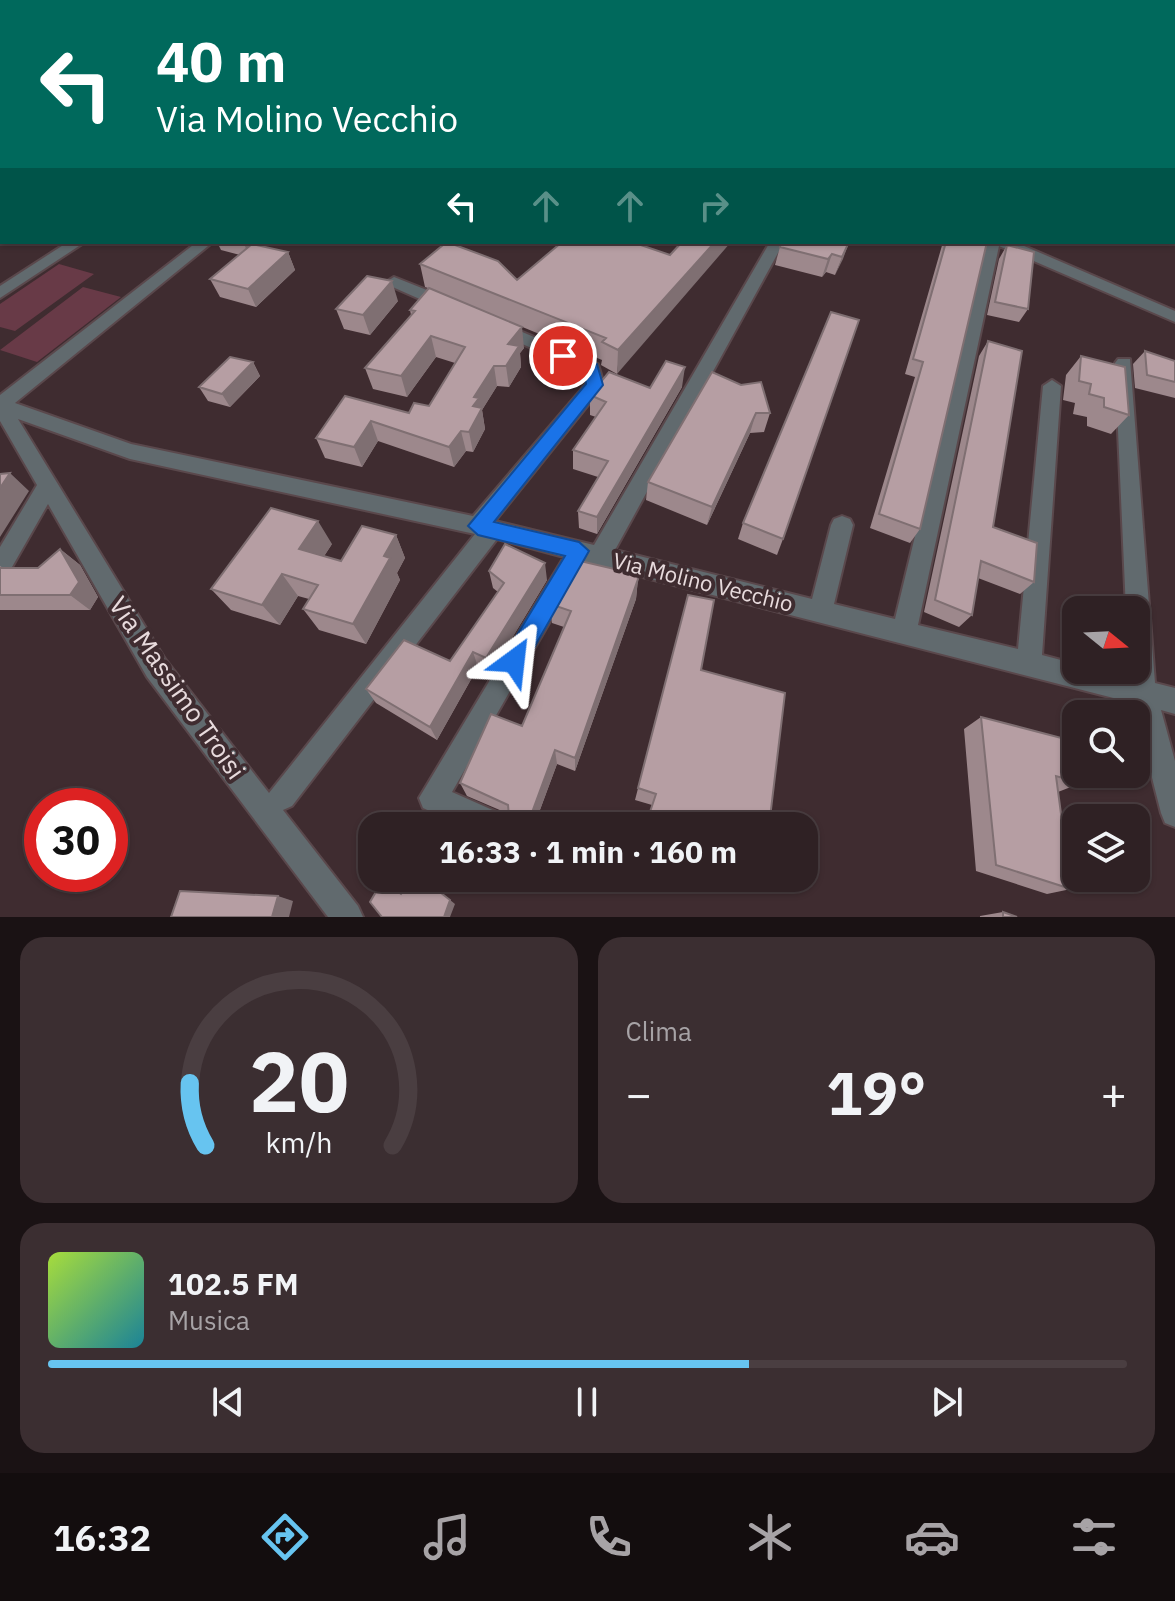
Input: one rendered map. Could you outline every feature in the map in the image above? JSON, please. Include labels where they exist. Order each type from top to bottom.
[{"type":"street","points":[[0,293],[75,244]]},
{"type":"street","points":[[0,405],[203,244]]},
{"type":"street","points":[[464,812],[433,798],[589,554],[776,244]]},
{"type":"street","points":[[904,633],[998,244]]},
{"type":"street","points":[[1000,244],[1175,317]]},
{"type":"street","points":[[282,796],[595,385],[592,368],[394,282]]},
{"type":"street","points":[[1124,363],[1143,693],[1175,813]]},
{"type":"street","points":[[1029,665],[1052,386]]},
{"type":"street","name":"Via Massimo Troisi","points":[[0,405],[46,488],[156,668],[347,917]]},
{"type":"street","name":"Via Molino Vecchio","points":[[0,405],[130,451],[485,528],[1175,701]]},
{"type":"street","points":[[0,567],[46,488]]},
{"type":"street","points":[[820,612],[842,525]]},
{"type":"shaded area","points":[[59,264],[94,274],[15,331],[0,327],[0,304]]},
{"type":"shaded area","points":[[83,287],[121,297],[37,362],[0,350]]},
{"type":"building","points":[[252,244],[288,252],[248,289],[210,279]]},
{"type":"building","points":[[560,244],[638,244],[670,255],[680,244],[713,244],[618,350],[602,342],[606,338],[420,264],[443,245],[455,245],[498,261],[517,280]]},
{"type":"building","points":[[781,244],[848,244],[842,257],[832,254],[828,259],[780,247]]},
{"type":"building","points":[[945,244],[987,244],[920,529],[879,514],[923,362],[913,359]]},
{"type":"building","points":[[1007,245],[1034,252],[1028,309],[995,302]]},
{"type":"building","points":[[367,276],[392,281],[363,315],[336,309]]},
{"type":"building","points":[[429,288],[522,327],[508,344],[519,346],[506,366],[494,366],[474,397],[479,398],[473,406],[482,408],[469,432],[461,431],[449,447],[371,421],[354,447],[316,438],[345,396],[409,413],[414,403],[429,406],[465,347],[431,336],[401,376],[365,368],[415,311],[410,310]]},
{"type":"building","points":[[831,312],[859,320],[783,539],[743,523]]},
{"type":"building","points":[[988,341],[1022,351],[993,527],[1037,543],[1034,582],[981,561],[972,615],[935,600]]},
{"type":"building","points":[[1145,351],[1175,361],[1175,382],[1147,375]]},
{"type":"building","points":[[1081,356],[1125,367],[1129,415],[1104,407],[1104,398],[1089,394],[1091,384],[1079,381]]},
{"type":"building","points":[[230,357],[253,362],[222,394],[199,387]]},
{"type":"building","points":[[666,361],[685,367],[597,517],[578,511],[608,461],[573,450],[606,402],[590,395],[609,372],[650,388]]},
{"type":"building","points":[[712,372],[741,385],[761,382],[770,413],[756,413],[712,507],[648,482]]},
{"type":"building","points":[[10,473],[0,488],[0,474]]},
{"type":"building","points":[[271,508],[318,521],[299,549],[341,561],[362,526],[396,535],[384,556],[390,558],[353,624],[303,609],[318,585],[282,574],[262,605],[211,589]]},
{"type":"building","points":[[505,544],[545,563],[486,658],[473,652],[430,727],[366,689],[404,640],[450,661],[504,583],[489,571]]},
{"type":"building","points":[[60,549],[79,582],[70,595],[0,595],[0,568],[38,568]]},
{"type":"building","points":[[576,560],[636,574],[638,579],[575,758],[555,750],[532,812],[509,812],[508,805],[460,783],[491,714],[522,726],[571,611],[550,604]]},
{"type":"building","points":[[688,595],[714,600],[701,670],[785,693],[771,812],[650,812],[656,794],[638,788]]},
{"type":"building","points":[[981,717],[1062,738],[1062,778],[1056,776],[1062,821],[1062,886],[996,865]]},
{"type":"building","points":[[180,891],[278,896],[272,917],[171,917]]},
{"type":"building","points":[[376,892],[440,892],[450,900],[444,917],[382,917],[370,902]]},
{"type":"route","points":[[514,661],[579,551],[478,526],[595,385],[592,368],[563,356]]}]
